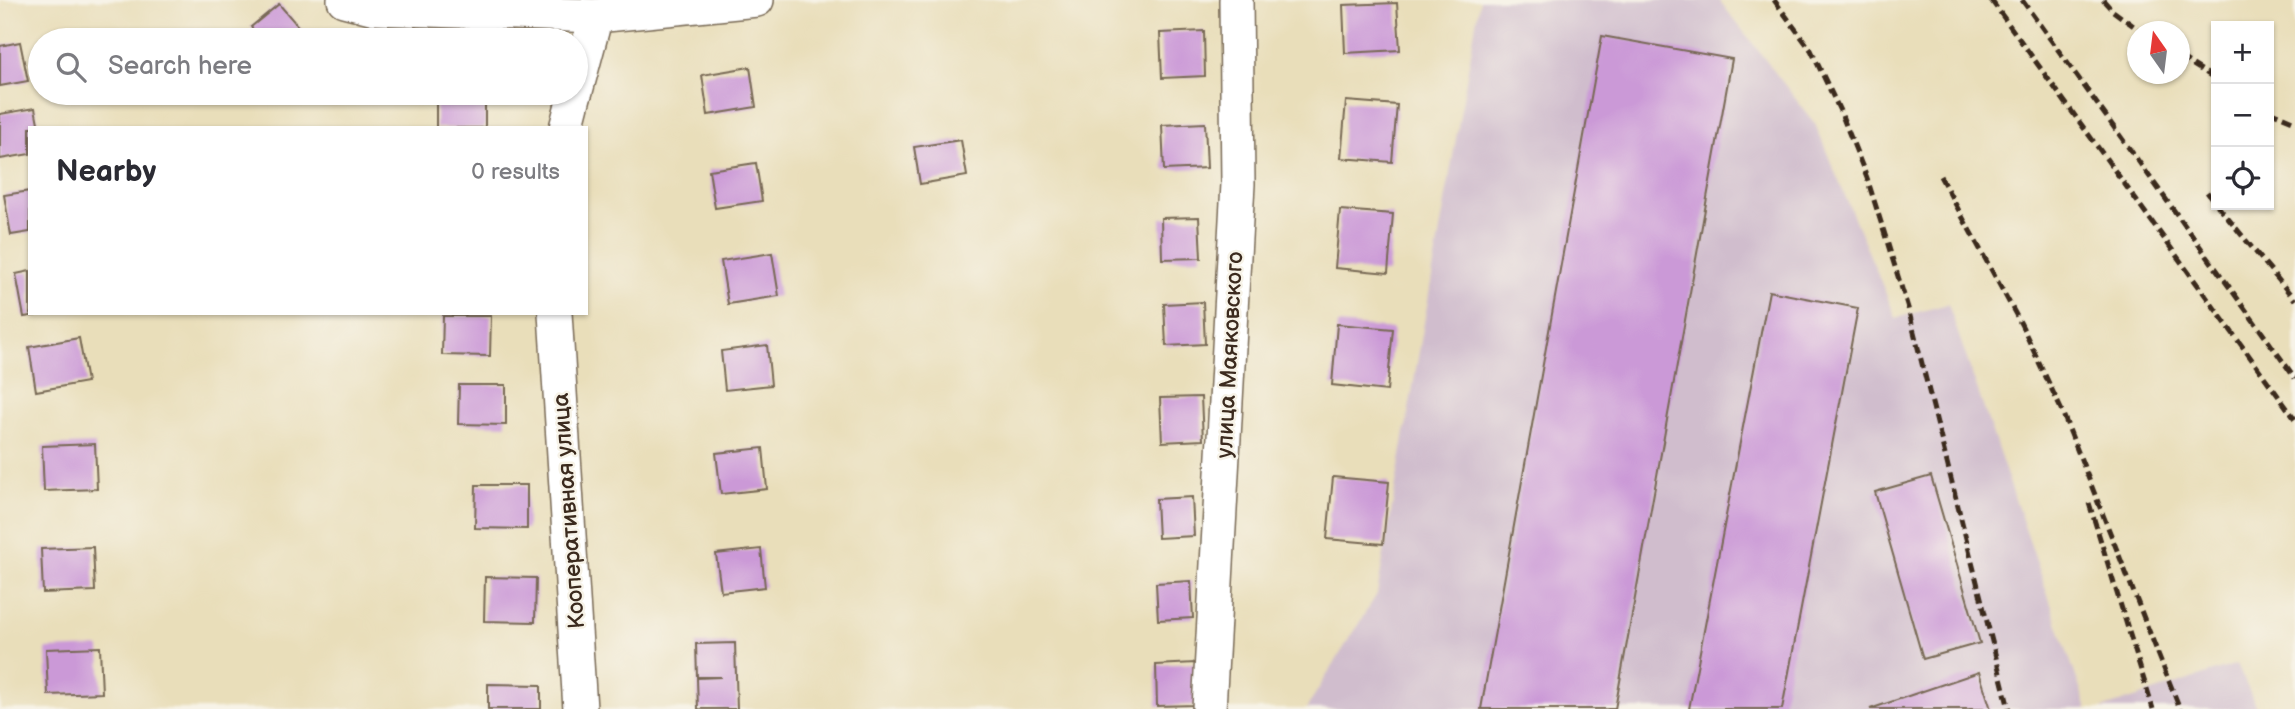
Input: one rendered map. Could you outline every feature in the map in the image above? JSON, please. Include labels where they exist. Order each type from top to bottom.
[{"type":"street","points":[[344,0],[375,8],[596,16],[757,0]]},
{"type":"street","name":"улица Маяковского","points":[[1209,709],[1238,184],[1236,0]]},
{"type":"street","points":[[588,46],[596,16]]},
{"type":"street","points":[[567,126],[572,105]]},
{"type":"street","name":"Кооперативная улица","points":[[555,315],[580,709]]},
{"type":"shaded area","points":[[1480,0],[1719,0],[1815,124],[1896,318],[1948,304],[2087,709],[1306,709],[1377,594]]},
{"type":"shaded area","points":[[2237,664],[2257,709],[2101,709],[2171,686]]},
{"type":"building","points":[[1397,3],[1400,50],[1345,53],[1343,5]]},
{"type":"building","points":[[279,4],[300,28],[252,28]]},
{"type":"building","points":[[1204,31],[1205,76],[1162,78],[1160,33]]},
{"type":"building","points":[[1602,36],[1732,59],[1615,709],[1481,709]]},
{"type":"building","points":[[20,42],[28,81],[0,86],[0,46]]},
{"type":"building","points":[[750,67],[756,107],[708,115],[702,75]]},
{"type":"building","points":[[1346,101],[1397,105],[1392,162],[1341,158]]},
{"type":"building","points":[[436,105],[485,105],[485,126],[436,126]]},
{"type":"building","points":[[35,108],[39,126],[28,126],[28,154],[0,159],[0,114]]},
{"type":"building","points":[[1205,123],[1207,168],[1164,170],[1162,125]]},
{"type":"building","points":[[961,140],[967,176],[920,184],[914,147]]},
{"type":"building","points":[[756,163],[762,201],[715,208],[709,170]]},
{"type":"building","points":[[28,191],[28,232],[11,235],[4,195]]},
{"type":"building","points":[[1340,210],[1393,214],[1388,273],[1335,268]]},
{"type":"building","points":[[1199,217],[1201,258],[1162,259],[1161,218]]},
{"type":"building","points":[[772,253],[779,296],[728,304],[721,261]]},
{"type":"building","points":[[28,271],[28,315],[37,315],[24,317],[16,274]]},
{"type":"building","points":[[1769,291],[1858,308],[1782,709],[1689,709]]},
{"type":"building","points":[[1203,302],[1205,344],[1166,346],[1164,304]]},
{"type":"building","points":[[443,316],[491,316],[490,356],[442,355]]},
{"type":"building","points":[[1337,324],[1393,329],[1387,391],[1332,385]]},
{"type":"building","points":[[79,338],[87,382],[36,391],[29,347]]},
{"type":"building","points":[[767,345],[771,385],[725,390],[721,351]]},
{"type":"building","points":[[459,385],[506,385],[506,425],[458,424]]},
{"type":"building","points":[[1201,397],[1203,440],[1162,442],[1160,398]]},
{"type":"building","points":[[95,444],[97,489],[44,491],[42,446]]},
{"type":"building","points":[[763,448],[767,489],[721,494],[716,453]]},
{"type":"building","points":[[1931,476],[1980,643],[1923,659],[1875,492]]},
{"type":"building","points":[[1333,477],[1389,482],[1383,544],[1327,539]]},
{"type":"building","points":[[476,485],[527,485],[527,529],[475,528]]},
{"type":"building","points":[[1192,497],[1194,536],[1158,538],[1156,499]]},
{"type":"building","points":[[93,547],[95,591],[43,593],[41,549]]},
{"type":"building","points":[[761,549],[765,587],[721,592],[716,554]]},
{"type":"building","points":[[485,577],[536,578],[535,622],[484,621]]},
{"type":"building","points":[[1191,581],[1193,618],[1158,620],[1156,583]]},
{"type":"building","points":[[735,643],[737,709],[698,709],[697,678],[721,677],[697,677],[696,644]]},
{"type":"building","points":[[100,647],[102,693],[48,695],[46,649]]},
{"type":"building","points":[[1195,663],[1196,705],[1157,706],[1156,665]]},
{"type":"building","points":[[1979,672],[1991,709],[1870,709]]},
{"type":"building","points":[[488,684],[541,685],[541,709],[488,709]]},
{"type":"railway","points":[[1774,0],[1811,50],[1841,113],[1867,178],[1908,308],[2009,709]]},
{"type":"railway","points":[[1991,0],[2295,419]]},
{"type":"railway","points":[[2022,0],[2295,378]]},
{"type":"railway","points":[[2103,0],[2127,21]]},
{"type":"railway","points":[[2190,63],[2211,76]]},
{"type":"railway","points":[[2274,113],[2295,122]]},
{"type":"railway","points":[[1940,176],[2021,324],[2061,409],[2180,709]]},
{"type":"railway","points":[[2207,192],[2211,197]]},
{"type":"railway","points":[[2221,210],[2295,300]]},
{"type":"railway","points":[[2089,503],[2153,709]]}]
